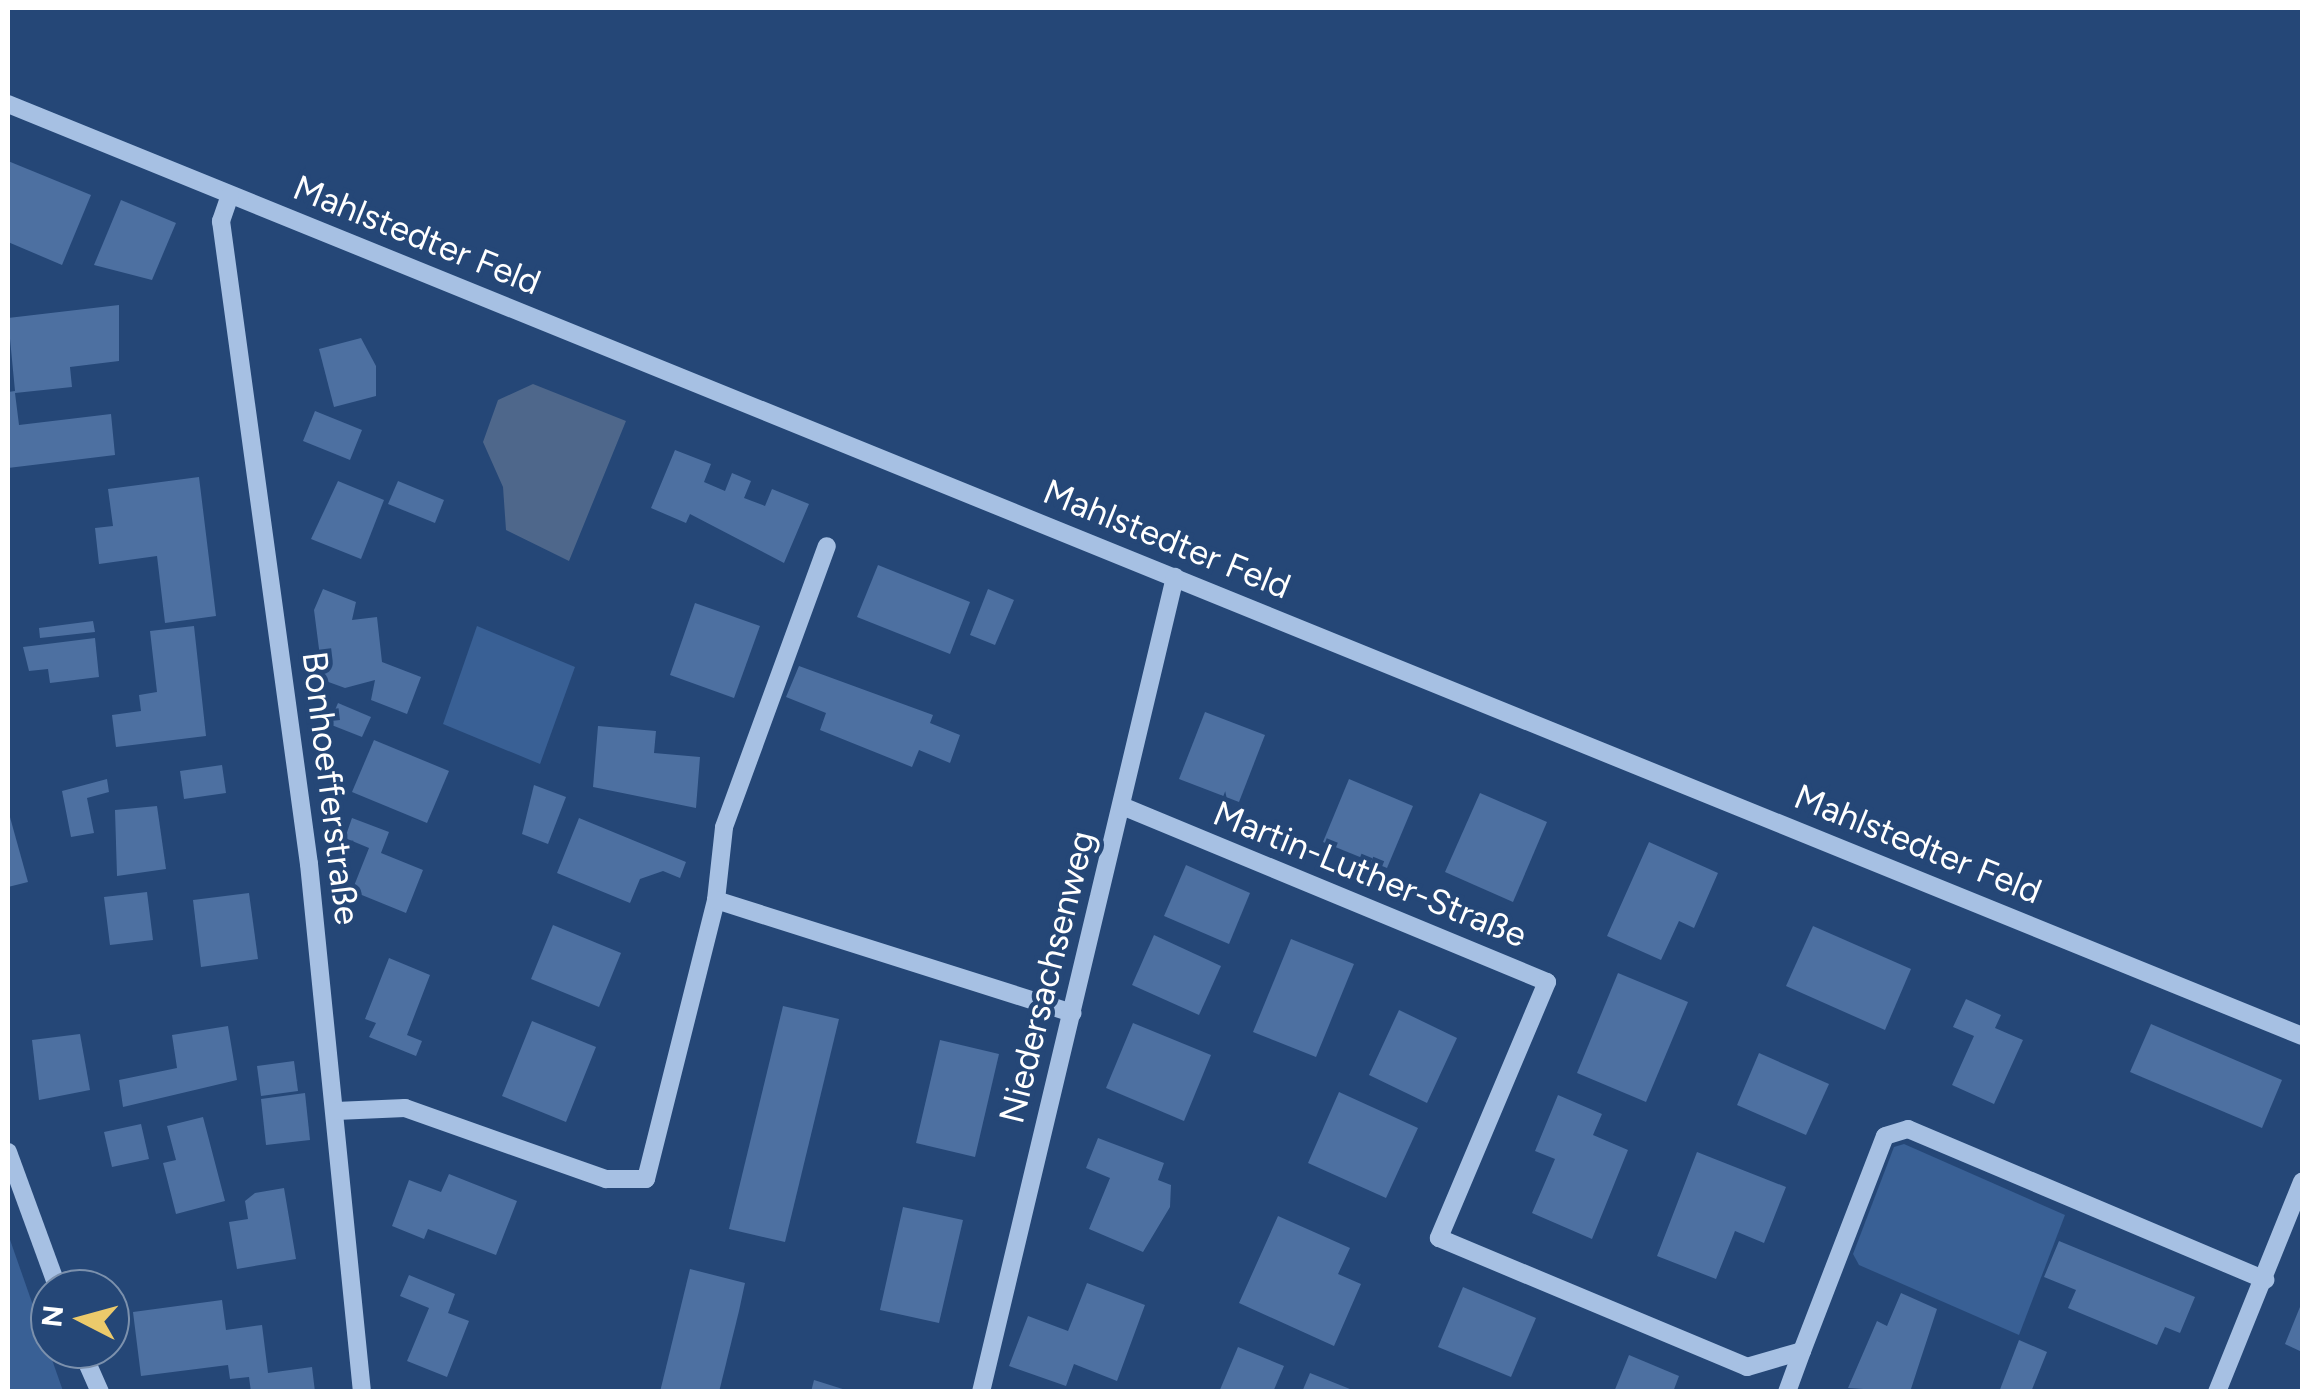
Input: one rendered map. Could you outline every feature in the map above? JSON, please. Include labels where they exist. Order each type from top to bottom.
[{"type":"street","name":"Mahlstedter Feld","points":[[8,104],[2302,1036]]},
{"type":"street","name":"Bonhoefferstraße","points":[[230,195],[221,221],[336,1112],[362,1392]]},
{"type":"street","points":[[336,1112],[404,1108],[606,1178],[646,1179],[716,900],[724,826],[827,546]]},
{"type":"street","name":"Niedersachsenweg","points":[[981,1392],[1175,577]]},
{"type":"street","name":"Martin-Luther-Straße","points":[[1122,806],[1547,982],[1439,1238],[1747,1367],[1802,1350]]},
{"type":"street","points":[[716,900],[1072,1012]]},
{"type":"street","points":[[1786,1392],[1884,1136],[1908,1129],[2266,1280]]},
{"type":"street","points":[[8,1152],[51,1269]]},
{"type":"street","points":[[2220,1391],[2302,1182]]},
{"type":"street","points":[[90,1369],[100,1392]]},
{"type":"shaded area","points":[[533,384],[626,421],[569,561],[506,530],[503,487],[483,442],[498,400]]},
{"type":"shaded area","points":[[477,626],[575,667],[540,764],[443,724]]},
{"type":"shaded area","points":[[1904,1144],[2065,1215],[2019,1335],[1859,1265],[1853,1254],[1894,1147]]},
{"type":"shaded area","points":[[8,1234],[30,1297],[30,1369],[55,1369],[63,1391],[8,1391]]},
{"type":"building","points":[[8,161],[91,195],[62,265],[8,242]]},
{"type":"building","points":[[121,200],[176,223],[152,280],[94,265]]},
{"type":"building","points":[[119,305],[119,361],[70,367],[72,387],[15,393],[19,425],[111,414],[115,455],[8,468],[8,392],[15,391],[8,318]]},
{"type":"building","points":[[361,338],[376,366],[376,396],[334,407],[319,349]]},
{"type":"building","points":[[315,411],[362,430],[350,460],[303,441]]},
{"type":"building","points":[[675,450],[711,464],[704,482],[725,491],[732,473],[751,481],[744,498],[765,506],[772,489],[809,504],[784,563],[690,514],[686,523],[651,508]]},
{"type":"building","points":[[199,477],[216,616],[165,623],[157,556],[99,564],[95,528],[113,526],[108,489]]},
{"type":"building","points":[[338,481],[384,500],[361,559],[311,539]]},
{"type":"building","points":[[398,481],[444,500],[435,523],[388,504]]},
{"type":"building","points":[[878,565],[970,602],[950,654],[857,617]]},
{"type":"building","points":[[323,589],[356,602],[352,620],[377,617],[382,662],[421,677],[407,714],[371,700],[375,680],[345,688],[323,680],[314,610]]},
{"type":"building","points":[[988,589],[1014,600],[995,645],[970,635]]},
{"type":"building","points":[[695,603],[760,626],[734,698],[670,675]]},
{"type":"building","points":[[93,621],[95,632],[40,638],[39,628]]},
{"type":"building","points":[[194,626],[206,736],[116,747],[112,715],[141,711],[139,695],[157,692],[150,631]]},
{"type":"building","points":[[95,638],[99,677],[50,683],[48,669],[29,671],[23,647]]},
{"type":"building","points":[[799,666],[933,715],[930,723],[960,735],[950,763],[919,750],[912,767],[820,730],[826,713],[786,697]]},
{"type":"building","points":[[338,703],[371,717],[362,737],[329,724]]},
{"type":"building","points":[[1205,712],[1265,735],[1239,802],[1179,779]]},
{"type":"building","points":[[598,726],[656,731],[654,753],[700,757],[696,808],[593,787]]},
{"type":"building","points":[[374,740],[449,771],[427,823],[352,792]]},
{"type":"building","points":[[222,765],[226,793],[184,799],[180,771]]},
{"type":"building","points":[[107,779],[109,792],[87,798],[94,833],[71,837],[62,791]]},
{"type":"building","points":[[1349,779],[1413,806],[1387,868],[1323,842]]},
{"type":"building","points":[[534,785],[566,797],[548,844],[522,834]]},
{"type":"building","points":[[1480,793],[1547,822],[1513,902],[1445,872]]},
{"type":"building","points":[[157,806],[166,869],[117,876],[115,810]]},
{"type":"building","points":[[8,810],[28,882],[8,887]]},
{"type":"building","points":[[352,818],[389,832],[381,853],[423,870],[406,913],[352,891],[369,848],[345,838]]},
{"type":"building","points":[[579,818],[686,862],[680,878],[663,871],[640,879],[630,903],[557,873]]},
{"type":"building","points":[[1649,842],[1718,873],[1694,928],[1679,921],[1661,960],[1607,936]]},
{"type":"building","points":[[1186,865],[1250,893],[1229,944],[1164,916]]},
{"type":"building","points":[[147,892],[153,940],[110,945],[104,897]]},
{"type":"building","points":[[249,893],[258,959],[201,967],[193,900]]},
{"type":"building","points":[[553,925],[621,953],[599,1007],[531,979]]},
{"type":"building","points":[[1813,926],[1911,969],[1885,1030],[1786,986]]},
{"type":"building","points":[[1154,935],[1221,966],[1199,1015],[1132,985]]},
{"type":"building","points":[[1291,939],[1354,964],[1316,1057],[1253,1032]]},
{"type":"building","points":[[389,958],[430,975],[407,1035],[422,1041],[416,1056],[369,1037],[376,1023],[365,1019]]},
{"type":"building","points":[[1618,973],[1688,1002],[1646,1102],[1577,1073]]},
{"type":"building","points":[[1966,999],[2001,1015],[1995,1028],[2023,1040],[1994,1104],[1952,1085],[1974,1036],[1953,1027]]},
{"type":"building","points":[[783,1006],[839,1019],[785,1242],[729,1229]]},
{"type":"building","points":[[1399,1010],[1457,1038],[1427,1103],[1369,1075]]},
{"type":"building","points":[[532,1021],[596,1047],[566,1122],[502,1096]]},
{"type":"building","points":[[1133,1023],[1211,1055],[1184,1121],[1106,1088]]},
{"type":"building","points":[[2151,1024],[2282,1080],[2262,1128],[2130,1072]]},
{"type":"building","points":[[228,1026],[237,1080],[123,1107],[119,1080],[177,1068],[172,1035]]},
{"type":"building","points":[[80,1034],[90,1090],[39,1100],[32,1040]]},
{"type":"building","points":[[940,1040],[999,1054],[975,1157],[916,1143]]},
{"type":"building","points":[[1759,1053],[1829,1084],[1806,1135],[1737,1105]]},
{"type":"building","points":[[294,1061],[298,1091],[261,1096],[257,1066]]},
{"type":"building","points":[[1339,1092],[1418,1128],[1386,1198],[1308,1163]]},
{"type":"building","points":[[305,1093],[310,1140],[266,1145],[261,1099]]},
{"type":"building","points":[[1558,1095],[1602,1114],[1593,1135],[1628,1150],[1592,1239],[1532,1213],[1555,1159],[1535,1151]]},
{"type":"building","points":[[203,1117],[225,1201],[176,1214],[163,1163],[176,1160],[167,1126]]},
{"type":"building","points":[[141,1124],[149,1159],[112,1167],[104,1132]]},
{"type":"building","points":[[1098,1138],[1164,1163],[1158,1180],[1171,1185],[1170,1207],[1143,1252],[1089,1229],[1110,1178],[1086,1168]]},
{"type":"building","points":[[1697,1152],[1786,1187],[1764,1243],[1735,1231],[1716,1279],[1657,1256]]},
{"type":"building","points":[[449,1174],[517,1201],[496,1255],[428,1229],[424,1239],[392,1226],[409,1180],[441,1192]]},
{"type":"building","points":[[284,1188],[296,1259],[237,1269],[229,1222],[248,1219],[245,1201],[255,1193]]},
{"type":"building","points":[[903,1207],[963,1220],[939,1323],[880,1310]]},
{"type":"building","points":[[1278,1216],[1350,1248],[1338,1274],[1361,1284],[1334,1346],[1239,1303]]},
{"type":"building","points":[[2059,1241],[2195,1297],[2180,1333],[2165,1327],[2157,1345],[2068,1308],[2076,1290],[2044,1277]]},
{"type":"building","points":[[690,1269],[745,1283],[739,1311],[719,1392],[660,1392]]},
{"type":"building","points":[[409,1275],[455,1294],[448,1313],[469,1321],[447,1377],[407,1361],[429,1308],[400,1296]]},
{"type":"building","points":[[1087,1283],[1145,1305],[1117,1381],[1074,1364],[1066,1386],[1009,1366],[1028,1316],[1068,1331]]},
{"type":"building","points":[[1463,1287],[1536,1318],[1511,1377],[1438,1347]]},
{"type":"building","points":[[1901,1293],[1937,1309],[1910,1392],[1848,1388],[1877,1321],[1887,1326]]},
{"type":"building","points":[[222,1300],[226,1330],[262,1325],[268,1373],[312,1367],[315,1392],[251,1392],[249,1377],[230,1379],[228,1365],[141,1376],[133,1312]]},
{"type":"building","points":[[2302,1302],[2302,1352],[2285,1344]]},
{"type":"building","points":[[2019,1340],[2047,1352],[2031,1392],[1999,1392]]},
{"type":"building","points":[[1238,1347],[1284,1366],[1273,1392],[1219,1392]]},
{"type":"building","points":[[1629,1355],[1679,1376],[1673,1392],[1614,1392]]},
{"type":"building","points":[[1310,1373],[1355,1391],[1355,1392],[1302,1392]]},
{"type":"building","points":[[814,1380],[849,1391],[849,1392],[811,1392]]}]
